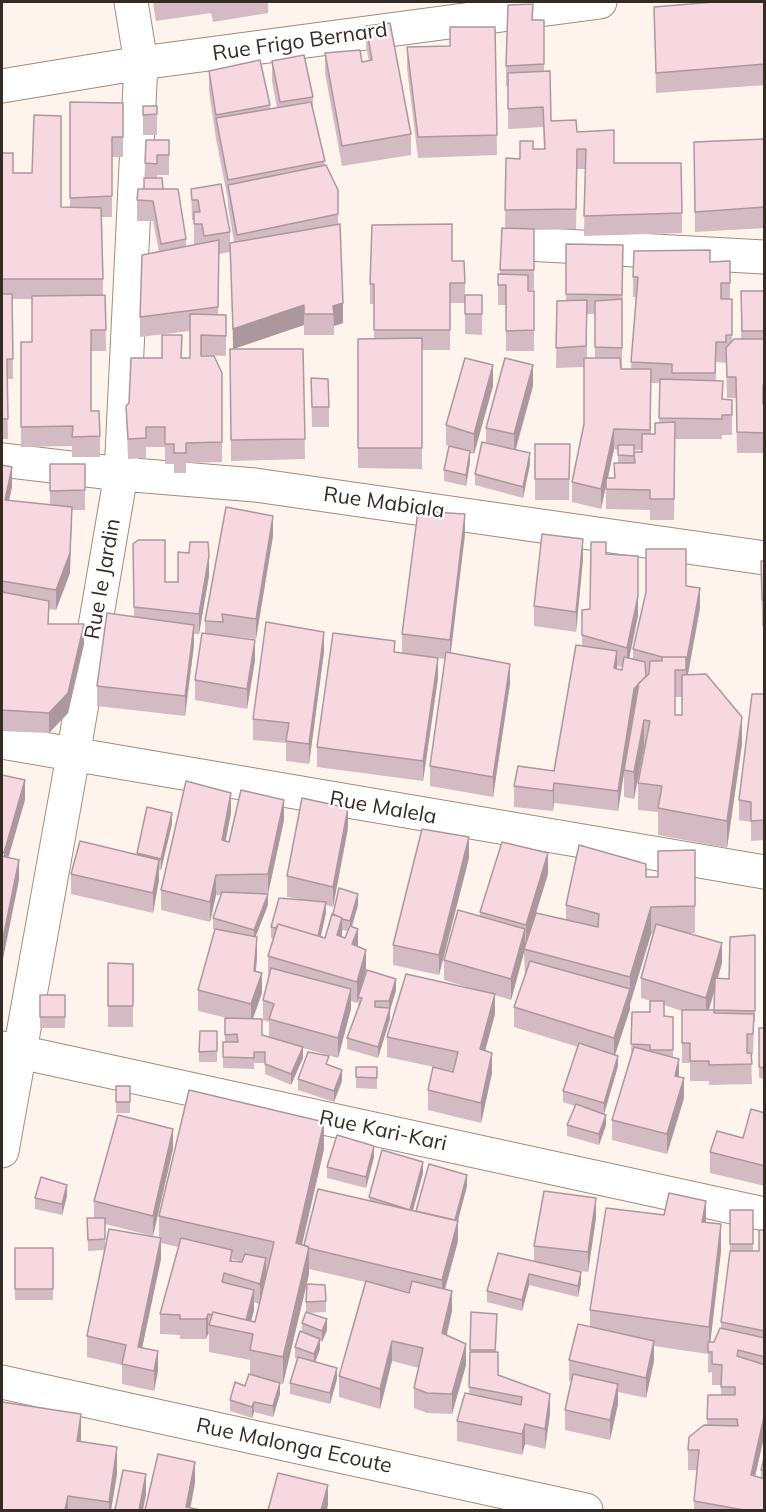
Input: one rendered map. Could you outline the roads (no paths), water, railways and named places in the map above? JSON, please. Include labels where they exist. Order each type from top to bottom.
[{"type":"street","name":"Rue le Jardin","points":[[2,1151],[10,1050],[74,756],[121,474],[141,63],[131,2]]},
{"type":"street","name":"Rue Frigo Bernard","points":[[2,86],[141,63],[600,2]]},
{"type":"street","points":[[526,244],[765,256]]},
{"type":"street","name":"Rue Mabiala","points":[[2,460],[121,474],[267,487],[765,558]]},
{"type":"street","name":"Rue Malela","points":[[2,742],[765,872]]},
{"type":"street","name":"Rue Kari-Kari","points":[[10,1050],[765,1214]]},
{"type":"street","name":"Rue Malonga Ecoute","points":[[2,1382],[586,1510]]}]
